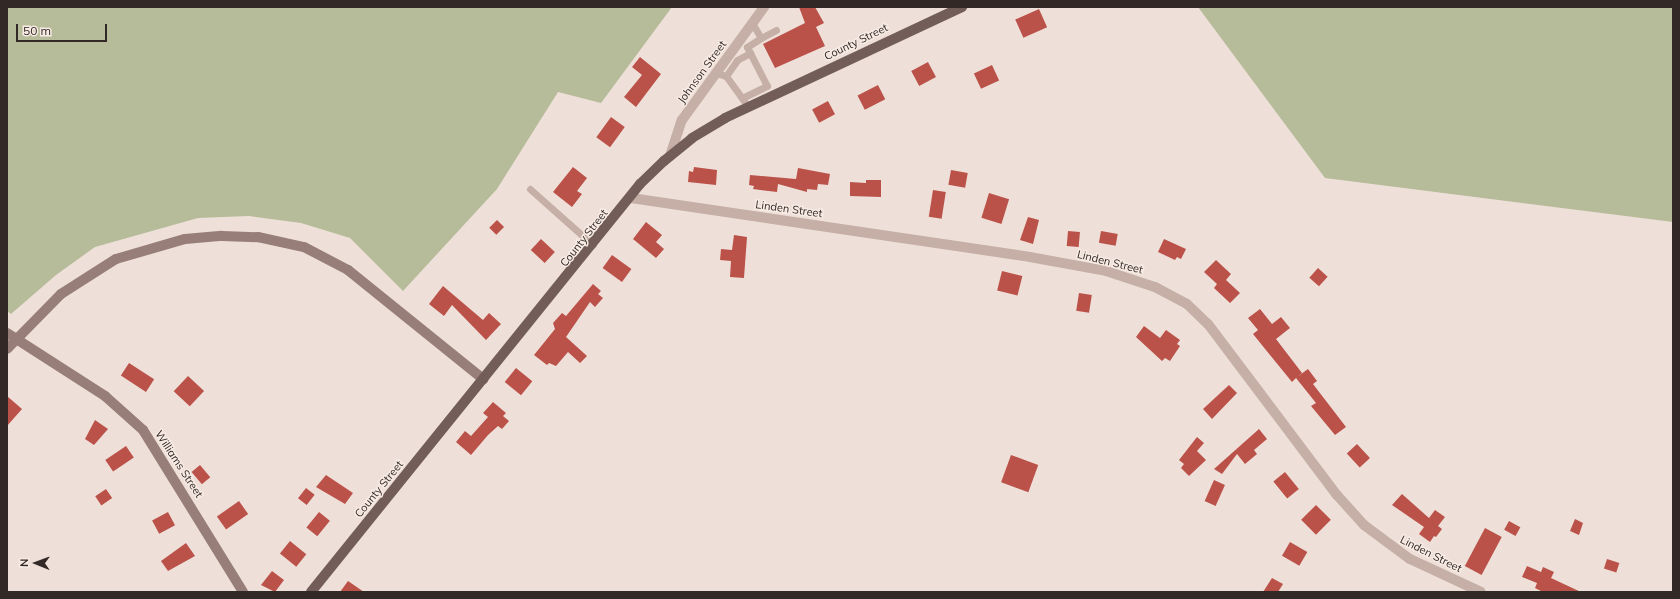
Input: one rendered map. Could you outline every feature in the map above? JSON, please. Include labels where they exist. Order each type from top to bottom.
[{"type":"main road","name":"County Street","points":[[312,592],[631,198],[640,184],[670,156],[745,102],[962,7]]},
{"type":"street","name":"Johnson Street","points":[[670,156],[682,120],[764,7]]},
{"type":"street","name":"Linden Street","points":[[631,198],[1048,260],[1106,271],[1155,287],[1187,304],[1208,324],[1336,495],[1364,525],[1410,559],[1480,592]]},
{"type":"street","points":[[7,349],[61,294],[116,259],[184,239],[222,236],[258,238],[304,247],[348,270],[483,380]]},
{"type":"street","name":"Williams Street","points":[[7,333],[105,396],[143,430],[243,592]]},
{"type":"lane","points":[[752,23],[761,38]]},
{"type":"lane","points":[[716,73],[726,76],[745,102],[767,86],[747,47],[776,30]]},
{"type":"lane","points":[[726,76],[737,60],[750,53]]},
{"type":"lane","points":[[530,189],[593,245]]},
{"type":"green space","points":[[7,7],[672,7],[601,103],[558,92],[497,189],[403,291],[350,238],[301,223],[249,216],[198,218],[95,247],[56,275],[11,314],[7,311]]},
{"type":"green space","points":[[1198,7],[1673,7],[1673,222],[1325,178]]},
{"type":"building","points":[[799,7],[815,7],[824,23],[816,27],[825,46],[775,68],[763,44],[805,23]]},
{"type":"building","points":[[1039,9],[1047,27],[1023,38],[1015,20]]},
{"type":"building","points":[[640,57],[661,74],[636,107],[624,97],[642,75],[632,67]]},
{"type":"building","points":[[928,62],[936,77],[919,86],[911,71]]},
{"type":"building","points":[[992,65],[999,80],[981,89],[974,73]]},
{"type":"building","points":[[878,85],[885,99],[865,110],[858,95]]},
{"type":"building","points":[[828,101],[835,114],[819,123],[812,109]]},
{"type":"building","points":[[611,117],[625,127],[610,147],[596,137]]},
{"type":"building","points":[[573,167],[587,178],[577,191],[582,194],[572,207],[553,192]]},
{"type":"building","points":[[694,167],[717,170],[716,185],[688,182],[689,171],[693,172]]},
{"type":"building","points":[[798,168],[830,174],[828,185],[818,184],[817,190],[807,189],[807,192],[778,184],[777,192],[753,189],[754,186],[749,185],[750,175],[796,179]]},
{"type":"building","points":[[951,170],[968,173],[965,188],[948,185]]},
{"type":"building","points":[[866,180],[881,180],[881,197],[850,196],[850,182],[866,183]]},
{"type":"building","points":[[933,190],[946,192],[942,219],[929,217]]},
{"type":"building","points":[[989,193],[1009,199],[1001,224],[981,218]]},
{"type":"building","points":[[1028,217],[1039,220],[1033,244],[1020,240]]},
{"type":"building","points":[[497,220],[504,227],[496,235],[489,228]]},
{"type":"building","points":[[646,222],[662,235],[656,242],[664,249],[656,258],[633,239]]},
{"type":"building","points":[[1068,231],[1080,232],[1079,247],[1067,246]]},
{"type":"building","points":[[1101,231],[1118,234],[1116,246],[1099,243]]},
{"type":"building","points":[[734,235],[747,237],[744,278],[730,277],[731,261],[720,260],[721,249],[732,250]]},
{"type":"building","points":[[541,239],[555,252],[545,263],[531,250]]},
{"type":"building","points":[[1164,239],[1186,249],[1181,259],[1177,257],[1175,260],[1158,252]]},
{"type":"building","points":[[612,255],[631,269],[622,282],[603,268]]},
{"type":"building","points":[[1216,260],[1231,274],[1226,280],[1240,293],[1230,303],[1214,288],[1217,284],[1204,272]]},
{"type":"building","points":[[1318,268],[1328,277],[1319,286],[1309,278]]},
{"type":"building","points":[[1002,271],[1022,276],[1018,295],[997,290]]},
{"type":"building","points":[[593,284],[601,291],[598,294],[603,298],[595,307],[590,302],[566,337],[587,356],[580,363],[568,352],[556,366],[549,363],[547,365],[534,355],[555,329],[553,323],[562,313],[566,316]]},
{"type":"building","points":[[443,286],[483,320],[489,313],[501,324],[486,340],[452,305],[444,316],[429,304]]},
{"type":"building","points":[[1079,293],[1092,295],[1089,313],[1076,311]]},
{"type":"building","points":[[1260,309],[1272,324],[1281,317],[1290,328],[1276,339],[1302,373],[1297,377],[1308,369],[1317,381],[1313,384],[1346,427],[1335,435],[1311,406],[1316,403],[1296,378],[1292,382],[1253,334],[1258,330],[1248,318]]},
{"type":"building","points":[[1144,326],[1160,338],[1166,330],[1180,340],[1177,344],[1180,346],[1170,361],[1165,358],[1162,361],[1136,337]]},
{"type":"building","points":[[129,363],[154,379],[146,392],[121,376]]},
{"type":"building","points":[[516,368],[532,381],[521,395],[505,382]]},
{"type":"building","points":[[188,376],[204,391],[190,406],[174,391]]},
{"type":"building","points":[[1229,385],[1237,393],[1212,419],[1203,409]]},
{"type":"building","points":[[7,396],[22,409],[7,426]]},
{"type":"building","points":[[493,402],[506,413],[503,416],[509,421],[502,429],[498,426],[471,455],[456,442],[465,431],[471,436],[488,417],[483,413]]},
{"type":"building","points":[[95,420],[108,429],[94,445],[85,439]]},
{"type":"building","points":[[1259,429],[1267,439],[1254,450],[1257,454],[1245,464],[1237,454],[1222,474],[1214,469]]},
{"type":"building","points":[[1197,437],[1204,443],[1197,451],[1206,460],[1189,476],[1181,468],[1184,464],[1179,460]]},
{"type":"building","points":[[1357,444],[1370,458],[1360,467],[1347,454]]},
{"type":"building","points":[[126,446],[134,458],[113,472],[105,460]]},
{"type":"building","points":[[1011,455],[1038,465],[1028,492],[1001,482]]},
{"type":"building","points":[[200,465],[210,477],[202,484],[192,472]]},
{"type":"building","points":[[1285,472],[1299,489],[1287,499],[1273,481]]},
{"type":"building","points":[[326,475],[353,493],[345,504],[316,487]]},
{"type":"building","points":[[1214,480],[1225,485],[1216,506],[1205,501]]},
{"type":"building","points":[[306,488],[315,495],[307,505],[298,498]]},
{"type":"building","points":[[106,489],[112,498],[101,505],[95,496]]},
{"type":"building","points":[[1402,494],[1429,518],[1435,510],[1445,517],[1438,526],[1442,529],[1430,542],[1419,534],[1424,527],[1392,505]]},
{"type":"building","points":[[239,501],[248,514],[226,530],[217,516]]},
{"type":"building","points":[[1316,505],[1331,520],[1316,535],[1301,520]]},
{"type":"building","points":[[168,512],[175,525],[159,534],[152,520]]},
{"type":"building","points":[[319,512],[330,521],[317,536],[306,528]]},
{"type":"building","points":[[1575,519],[1583,523],[1579,535],[1570,531]]},
{"type":"building","points":[[1509,521],[1520,527],[1516,536],[1504,530]]},
{"type":"building","points":[[1485,528],[1502,537],[1482,575],[1465,566]]},
{"type":"building","points":[[290,541],[306,554],[296,567],[280,553]]},
{"type":"building","points":[[1290,542],[1307,552],[1299,566],[1282,556]]},
{"type":"building","points":[[186,543],[195,556],[168,571],[161,561]]},
{"type":"building","points":[[1607,559],[1619,563],[1616,573],[1604,569]]},
{"type":"building","points":[[1527,566],[1541,572],[1543,567],[1554,572],[1551,578],[1581,592],[1543,592],[1535,588],[1537,583],[1522,577]]},
{"type":"building","points":[[272,571],[284,580],[275,592],[261,585]]},
{"type":"building","points":[[1272,578],[1283,584],[1278,592],[1263,592]]},
{"type":"building","points":[[348,581],[364,592],[340,592]]}]
